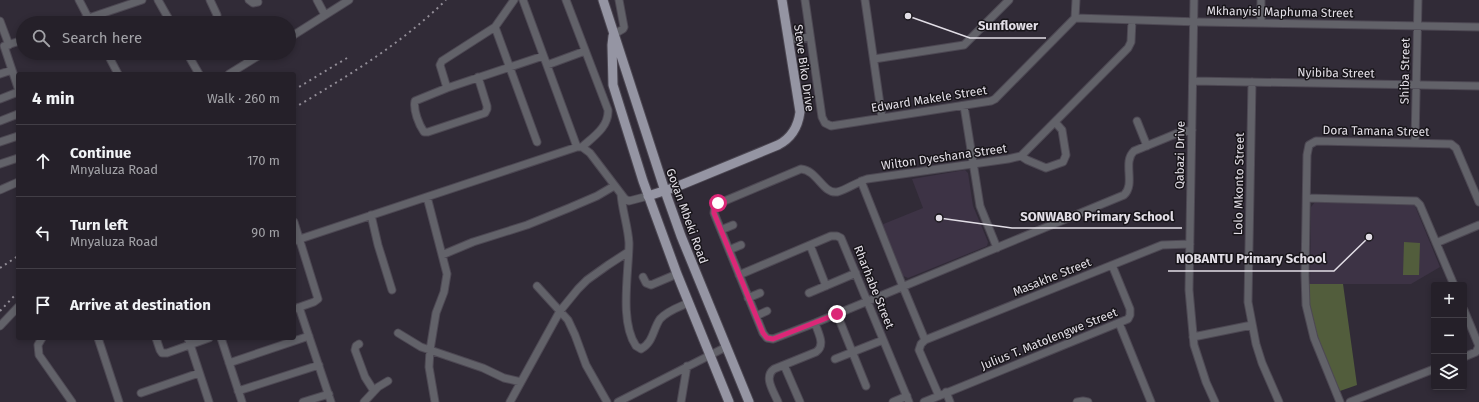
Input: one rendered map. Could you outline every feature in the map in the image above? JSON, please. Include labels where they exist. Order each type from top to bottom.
[{"type":"main road","name":"Govan Mbeki Road","points":[[603,0],[616,33],[665,191],[694,269],[749,402]]},
{"type":"main road","name":"Steve Biko Drive","points":[[648,196],[703,176],[782,143],[792,135],[800,112],[790,40],[782,0]]},
{"type":"main road","name":"Govan Mbeki Road","points":[[616,33],[612,45],[613,85],[648,196],[688,303],[729,402]]},
{"type":"street","points":[[79,0],[87,16]]},
{"type":"street","points":[[102,16],[142,0]]},
{"type":"street","points":[[158,0],[167,16]]},
{"type":"street","points":[[210,0],[217,15]]},
{"type":"street","points":[[249,0],[253,3],[258,2]]},
{"type":"street","points":[[317,0],[325,15]]},
{"type":"street","points":[[296,34],[349,0]]},
{"type":"street","points":[[447,88],[440,66],[442,61],[495,27],[514,0]]},
{"type":"street","points":[[523,0],[543,56],[580,147],[590,153],[614,186],[629,201],[648,196]]},
{"type":"street","points":[[331,402],[309,336],[297,308],[318,299],[297,240],[580,147],[603,128],[608,114],[607,107],[566,0]]},
{"type":"street","points":[[616,33],[621,31],[624,27],[619,0]]},
{"type":"street","points":[[790,40],[810,37],[805,0]]},
{"type":"street","points":[[865,0],[882,118]]},
{"type":"street","points":[[874,59],[964,45],[1009,0]]},
{"type":"street","points":[[1075,18],[1076,0]]},
{"type":"street","name":"Qabazi Drive","points":[[1194,0],[1189,290],[1193,337],[1201,367],[1215,402]]},
{"type":"street","points":[[1260,22],[1261,0]]},
{"type":"street","name":"Shiba Street","points":[[1415,142],[1418,0]]},
{"type":"street","name":"Edward Makele Street","points":[[810,37],[822,117],[825,124],[831,126],[964,106],[995,99],[1075,18]]},
{"type":"street","name":"Mkhanyisi Maphuma Street","points":[[1075,18],[1194,22],[1479,26]]},
{"type":"street","points":[[0,20],[4,46],[16,82]]},
{"type":"street","name":"Wilton Dyeshana Street","points":[[721,230],[714,213],[714,205],[796,171],[805,169],[809,171],[832,192],[840,191],[861,181],[1021,156],[1130,45],[1132,20]]},
{"type":"street","points":[[495,27],[537,142]]},
{"type":"street","points":[[4,46],[16,42]]},
{"type":"street","points":[[547,65],[585,51]]},
{"type":"street","points":[[478,78],[487,106],[485,112],[428,132],[424,132],[414,107],[415,102],[447,88],[543,56]]},
{"type":"street","points":[[111,60],[117,72]]},
{"type":"street","points":[[191,60],[198,72]]},
{"type":"street","points":[[232,72],[249,61]]},
{"type":"street","points":[[0,74],[12,70]]},
{"type":"street","name":"Nyibiba Street","points":[[1193,80],[1416,86],[1479,86]]},
{"type":"street","name":"Lolo Mkonto Street","points":[[1252,82],[1248,291],[1252,325],[1262,363],[1279,402]]},
{"type":"street","points":[[0,99],[16,93]]},
{"type":"street","points":[[964,106],[980,206],[997,248]]},
{"type":"street","points":[[0,121],[16,115]]},
{"type":"street","points":[[1137,121],[1147,146]]},
{"type":"street","points":[[1021,156],[1046,168],[1063,162],[1066,155],[1062,130],[1055,122]]},
{"type":"street","points":[[733,225],[721,230],[763,333],[767,338],[771,339],[868,302],[1124,195],[1128,190],[1129,162],[1131,154],[1137,150],[1178,133],[1192,130]]},
{"type":"street","points":[[0,142],[16,137]]},
{"type":"street","name":"Dora Tamana Street","points":[[1340,402],[1316,344],[1306,310],[1305,275],[1308,147],[1316,141],[1449,143],[1455,146],[1479,202]]},
{"type":"street","points":[[0,164],[16,159]]},
{"type":"street","points":[[861,181],[925,340],[921,344],[919,350],[938,396]]},
{"type":"street","points":[[0,190],[16,183]]},
{"type":"street","points":[[442,255],[480,239],[527,225],[597,196],[614,186]]},
{"type":"street","points":[[621,194],[629,242],[626,298],[628,321],[634,344],[639,348],[644,348],[649,342],[661,318],[688,303]]},
{"type":"street","points":[[427,197],[447,274],[446,283],[437,307],[430,350],[429,367],[435,402]]},
{"type":"street","points":[[1307,198],[1416,201],[1420,205],[1453,282]]},
{"type":"street","points":[[371,215],[378,245],[392,290]]},
{"type":"street","points":[[1436,243],[1479,225]]},
{"type":"street","name":"Rharhabe Street","points":[[739,275],[832,236],[839,236],[843,241],[908,399]]},
{"type":"street","name":"Masakhe Street","points":[[925,340],[1162,244],[1190,244]]},
{"type":"street","points":[[729,250],[741,245]]},
{"type":"street","points":[[810,245],[826,286]]},
{"type":"street","points":[[510,402],[560,311],[587,280],[628,252]]},
{"type":"street","name":"Julius T. Matolengwe Street","points":[[924,402],[1118,323],[1129,317],[1131,312],[1112,265]]},
{"type":"street","points":[[808,293],[856,273]]},
{"type":"street","points":[[643,277],[646,283],[652,285],[677,274]]},
{"type":"street","points":[[537,286],[546,298],[560,311],[571,326],[586,365],[607,402]]},
{"type":"street","points":[[748,298],[760,293]]},
{"type":"street","points":[[0,326],[16,309]]},
{"type":"street","points":[[756,316],[768,311]]},
{"type":"street","points":[[837,314],[866,386]]},
{"type":"street","points":[[1467,317],[1479,346],[1476,352],[1467,356]]},
{"type":"street","points":[[778,402],[768,376],[774,369],[820,350],[822,342],[815,323]]},
{"type":"street","points":[[1118,323],[1151,402]]},
{"type":"street","points":[[1193,337],[1252,325]]},
{"type":"street","points":[[398,333],[420,347],[483,368],[504,378],[521,382]]},
{"type":"street","points":[[229,364],[309,336]]},
{"type":"street","points":[[41,340],[38,345],[39,355],[72,402]]},
{"type":"street","points":[[99,340],[119,402]]},
{"type":"street","points":[[157,340],[162,353],[167,353],[189,341],[208,402]]},
{"type":"street","points":[[222,340],[242,402]]},
{"type":"street","points":[[835,360],[883,340]]},
{"type":"street","points":[[359,344],[356,346],[356,350],[365,377],[374,391]]},
{"type":"street","points":[[623,401],[687,366],[726,347]]},
{"type":"street","points":[[238,391],[319,365]]},
{"type":"street","points":[[784,365],[800,402]]},
{"type":"street","points":[[681,402],[687,366]]},
{"type":"street","points":[[1350,402],[1431,370]]},
{"type":"street","points":[[140,393],[200,373]]},
{"type":"street","points":[[364,402],[381,384],[388,381]]},
{"type":"street","points":[[946,392],[950,402]]},
{"type":"street","points":[[303,402],[328,394]]},
{"type":"street","points":[[893,402],[908,399]]},
{"type":"street","points":[[1077,402],[1088,402]]},
{"type":"shaded area","points":[[965,170],[968,173],[973,206],[988,242],[987,246],[908,278],[901,275],[881,225],[923,208],[912,179]]},
{"type":"shaded area","points":[[1315,202],[1412,204],[1415,206],[1440,267],[1411,284],[1310,284],[1311,207]]},
{"type":"green space","points":[[1404,242],[1420,243],[1419,275],[1403,275]]},
{"type":"green space","points":[[1308,284],[1343,284],[1357,385],[1340,391],[1322,351],[1312,320]]},
{"type":"railway","points":[[296,107],[334,84],[392,45],[411,31],[446,0]]},
{"type":"railway","points":[[296,89],[347,58]]},
{"type":"railway","points":[[0,268],[16,257]]},
{"type":"railway","points":[[0,311],[16,294]]},
{"type":"place","name":"Sunflower","points":[[908,16]]},
{"type":"place","name":"SONWABO Primary School","points":[[939,218]]},
{"type":"place","name":"NOBANTU Primary School","points":[[1369,237]]},
{"type":"route","points":[[718,203],[714,205],[714,213],[763,333],[767,338],[773,339],[837,314]]}]
